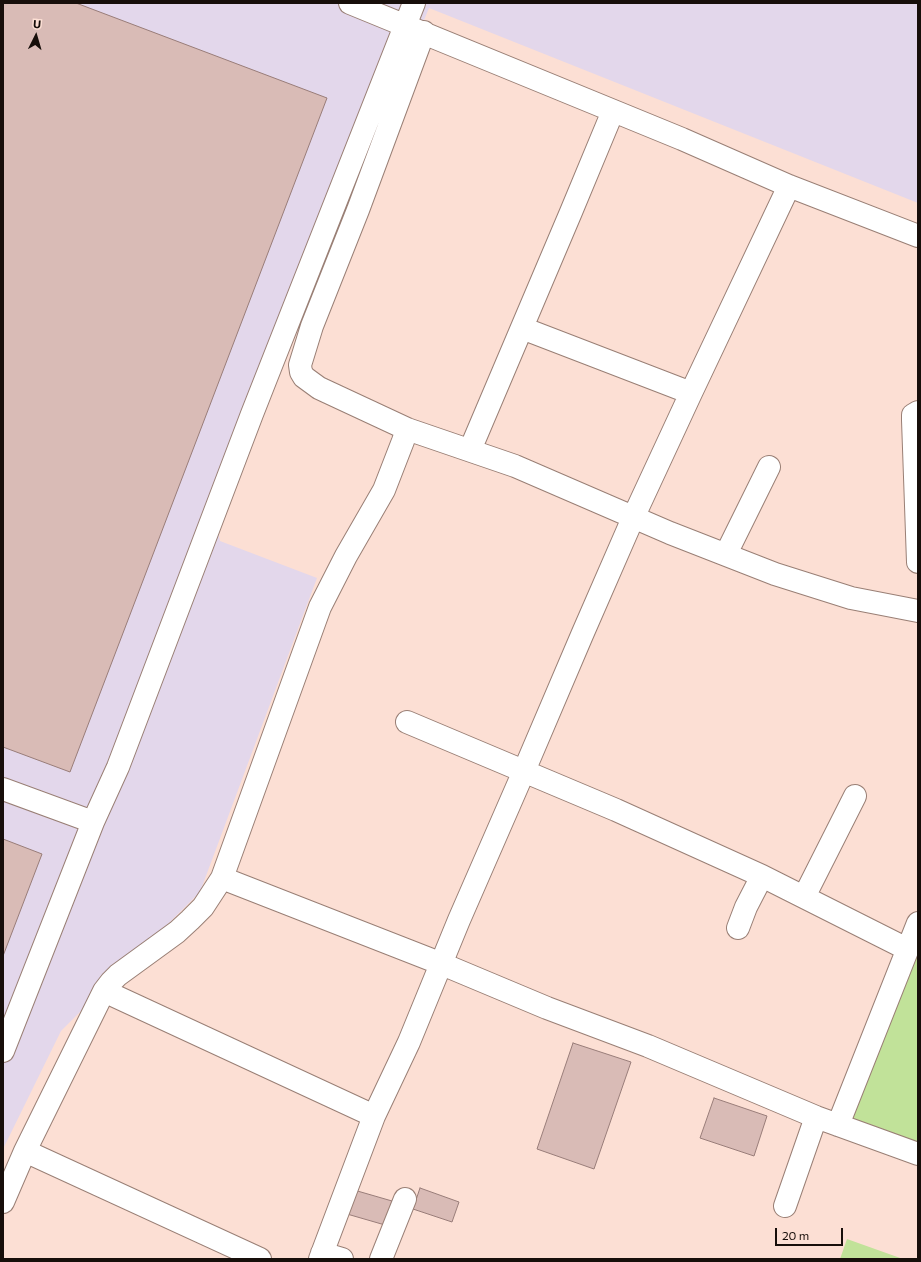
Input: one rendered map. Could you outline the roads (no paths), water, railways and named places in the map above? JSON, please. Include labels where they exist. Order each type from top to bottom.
[{"type":"street","points":[[350,3],[613,111],[789,186],[918,236]]},
{"type":"street","points":[[414,3],[415,29],[358,210],[303,351],[300,365],[301,372],[304,377],[319,388],[407,429],[515,466],[633,518],[776,574],[851,598],[918,611]]},
{"type":"street","points":[[3,1051],[93,822],[120,759],[252,414],[336,202],[415,29]]},
{"type":"street","points":[[470,450],[572,212],[613,111]]},
{"type":"street","points":[[328,1257],[374,1116],[409,1042],[481,868],[633,518],[789,186]]},
{"type":"street","points":[[336,202],[358,210]]},
{"type":"street","points":[[522,328],[691,393]]},
{"type":"street","points":[[918,412],[913,416],[918,562]]},
{"type":"street","points":[[3,1202],[25,1151],[104,991],[118,975],[177,932],[190,920],[203,907],[222,878],[320,607],[346,556],[384,490],[407,429]]},
{"type":"street","points":[[726,554],[769,466]]},
{"type":"street","points":[[407,722],[524,771],[762,876],[907,949]]},
{"type":"street","points":[[3,789],[93,822]]},
{"type":"street","points":[[804,897],[855,796]]},
{"type":"street","points":[[738,928],[746,907],[762,876]]},
{"type":"street","points":[[222,878],[442,964],[547,1008],[655,1049],[816,1118],[918,1154]]},
{"type":"street","points":[[838,1125],[918,923]]},
{"type":"street","points":[[104,991],[374,1116]]},
{"type":"street","points":[[785,1206],[816,1118]]},
{"type":"street","points":[[25,1151],[260,1259]]},
{"type":"street","points":[[381,1259],[405,1199]]}]
